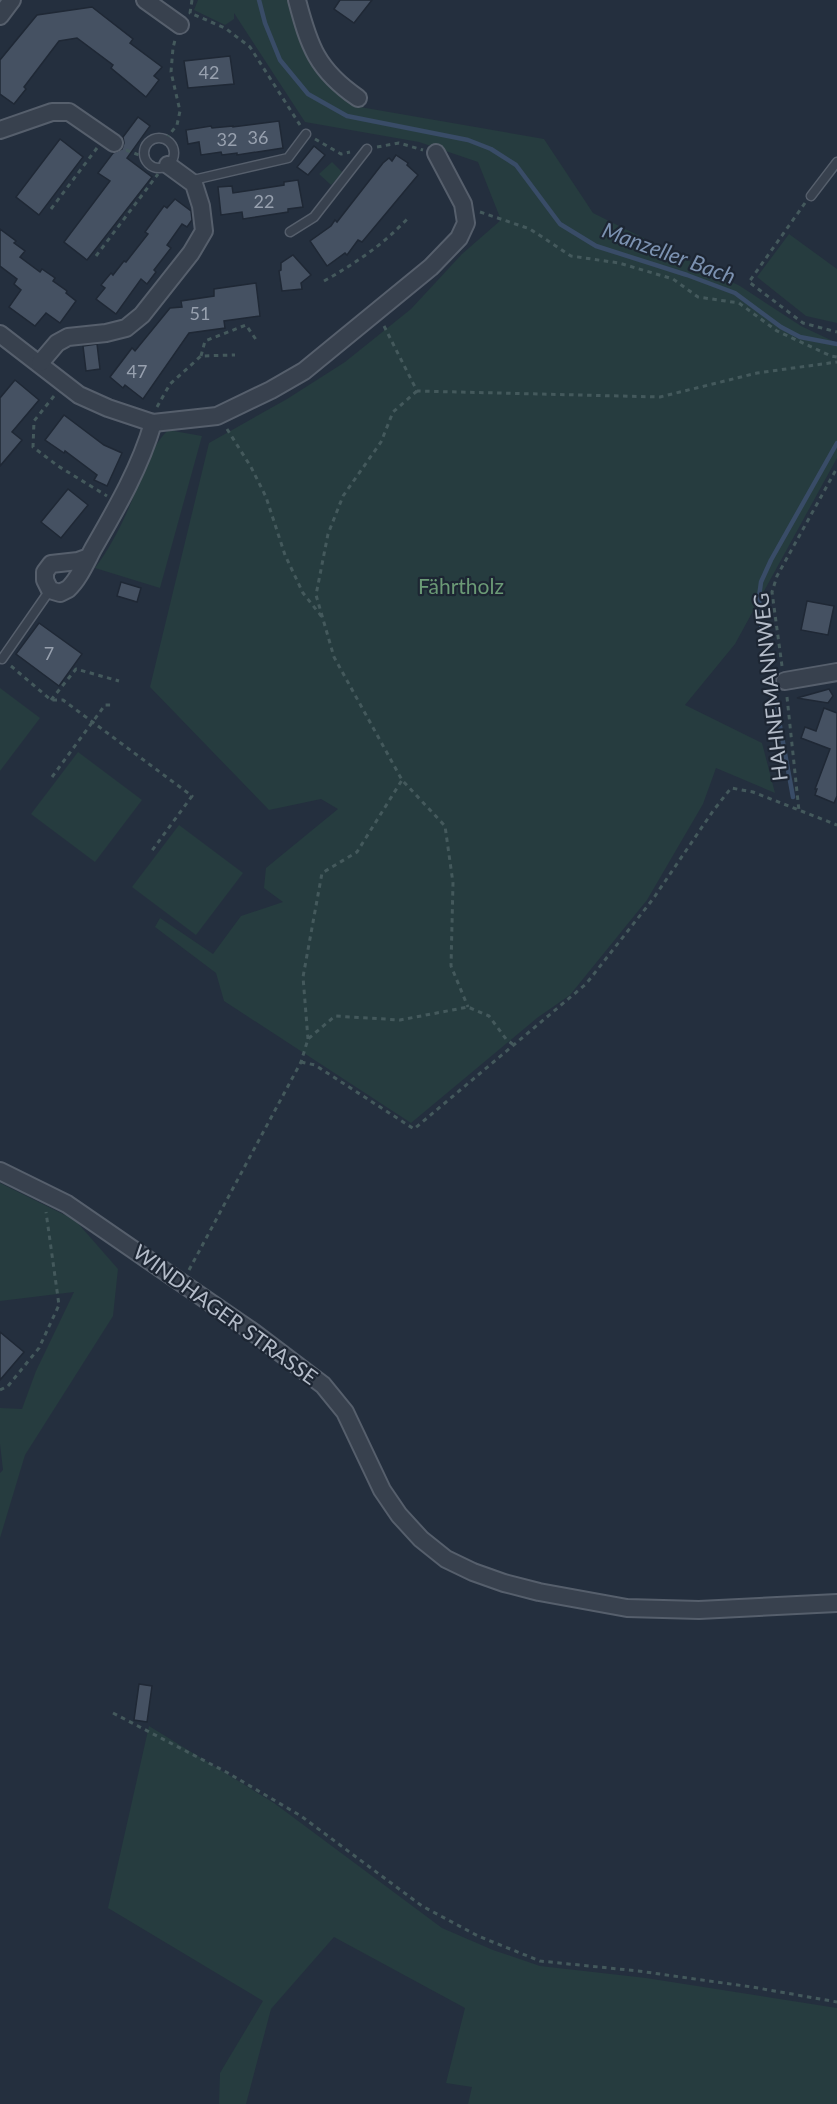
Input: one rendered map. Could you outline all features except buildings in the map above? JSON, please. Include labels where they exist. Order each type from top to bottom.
[{"type":"street","points":[[0,16],[12,0]]},
{"type":"street","points":[[146,0],[185,19]]},
{"type":"street","points":[[297,0],[308,42],[320,63],[339,85],[357,98]]},
{"type":"street","points":[[0,130],[52,112],[69,112],[110,140]]},
{"type":"street","points":[[0,334],[79,395],[98,404],[153,423],[217,416],[304,371],[431,267],[459,238],[466,222],[463,204],[436,153]]},
{"type":"street","points":[[40,363],[57,344],[68,337],[106,333],[126,328],[142,315],[191,253],[204,231],[201,206],[194,184],[165,166]]},
{"type":"street","points":[[89,557],[78,561],[51,564],[45,572],[45,580],[50,590],[60,593],[67,590],[76,579],[89,557],[120,501],[147,443],[153,423]]},
{"type":"street","points":[[785,681],[837,672]]},
{"type":"street","name":"WINDHAGER STRASSE","points":[[0,1171],[67,1204],[253,1332],[323,1385],[345,1412],[382,1490],[399,1515],[421,1539],[446,1559],[473,1572],[539,1592],[627,1608],[699,1610],[837,1603]]},
{"type":"lane","points":[[189,181],[288,158],[306,134]]},
{"type":"lane","points":[[154,138],[166,140],[174,149],[174,155],[165,166],[151,166],[144,157],[145,145],[154,138]]},
{"type":"lane","points":[[290,232],[314,216],[367,149]]},
{"type":"lane","points":[[811,196],[837,162]]},
{"type":"lane","points":[[2,659],[50,590]]},
{"type":"path","points":[[166,140],[177,124],[180,111],[171,72],[172,48],[192,0]]},
{"type":"path","points":[[185,19],[225,28],[250,47],[306,134],[341,154],[399,143],[436,153]]},
{"type":"path","points":[[51,208],[110,140]]},
{"type":"path","points":[[96,256],[165,166]]},
{"type":"path","points":[[811,196],[749,282],[803,323],[837,332]]},
{"type":"path","points":[[463,204],[485,215],[530,229],[570,256],[619,263],[673,279],[698,297],[739,303],[777,331],[837,357]]},
{"type":"path","points":[[324,281],[371,252],[409,217]]},
{"type":"path","points":[[377,312],[417,391]]},
{"type":"path","points":[[153,423],[158,405],[170,384],[201,356],[205,342],[246,325],[257,341]]},
{"type":"path","points":[[201,356],[236,355]]},
{"type":"path","points":[[468,1007],[451,966],[453,883],[445,826],[402,780],[334,657],[316,595],[328,534],[343,496],[381,442],[393,412],[417,391],[660,397],[757,373],[837,362]]},
{"type":"path","points":[[64,383],[34,422],[33,447],[98,492],[120,501]]},
{"type":"path","points":[[227,429],[266,496],[285,555],[303,593],[323,619]]},
{"type":"path","name":"HAHNEMANNWEG","points":[[799,811],[785,681],[772,592],[777,576],[837,468]]},
{"type":"path","points":[[2,659],[51,700],[63,700],[192,796],[151,852]]},
{"type":"path","points":[[51,700],[76,669],[119,681]]},
{"type":"path","points":[[52,777],[105,705],[111,705]]},
{"type":"path","points":[[182,1282],[301,1062],[308,1039],[303,977],[322,873],[357,852],[402,780]]},
{"type":"path","points":[[301,1062],[315,1065],[414,1129],[586,984],[653,899],[730,788],[753,792],[837,825]]},
{"type":"path","points":[[308,1039],[335,1016],[400,1020],[468,1007],[489,1016],[506,1039],[515,1046]]},
{"type":"path","points":[[0,1390],[8,1386],[39,1348],[59,1305],[44,1193]]},
{"type":"path","points":[[113,1713],[228,1773],[301,1816],[422,1906],[478,1936],[540,1961],[638,1971],[837,2002]]},
{"type":"green space","name":"Fährtholz","points":[[198,0],[290,0],[304,52],[333,87],[360,107],[544,139],[593,213],[740,286],[801,326],[837,343],[837,458],[735,644],[685,705],[762,743],[775,793],[716,768],[703,804],[647,900],[570,995],[537,1018],[411,1123],[224,1001],[216,973],[155,927],[160,918],[213,954],[241,916],[283,902],[264,888],[266,868],[338,809],[321,799],[269,810],[150,687],[209,443],[287,399],[345,362],[411,309],[462,254],[501,220],[478,162],[419,142],[305,122],[234,13],[234,19],[225,25],[194,10]]},
{"type":"green space","points":[[332,162],[343,173],[331,185],[319,174]]},
{"type":"green space","points":[[789,234],[837,269],[837,323],[806,316],[757,277]]},
{"type":"green space","points":[[168,430],[202,436],[160,588],[95,568],[119,530],[153,450]]},
{"type":"green space","points":[[0,688],[40,718],[0,771]]},
{"type":"green space","points":[[78,752],[142,800],[95,862],[31,814]]},
{"type":"green space","points":[[179,825],[243,873],[196,935],[132,887]]},
{"type":"green space","points":[[0,1183],[75,1220],[118,1269],[113,1316],[25,1455],[0,1538],[0,1473],[3,1470],[0,1408],[22,1409],[36,1371],[74,1292],[0,1301]]},
{"type":"green space","points":[[149,1726],[274,1803],[442,1928],[493,1950],[540,1966],[646,1978],[837,2008],[837,2104],[468,2104],[472,2087],[446,2083],[465,2008],[334,1937],[271,2009],[246,2104],[219,2104],[220,2073],[263,2001],[108,1908]]},
{"type":"waterway","name":"Manzeller Bach","points":[[259,0],[265,23],[280,60],[308,94],[347,116],[468,140],[491,149],[516,165],[560,224],[596,246],[735,293],[781,327],[800,337],[837,344]]},
{"type":"waterway","name":"Manzeller Bach","points":[[769,670],[760,619],[761,582],[837,443]]},
{"type":"waterway","name":"Manzeller Bach","points":[[773,688],[793,797]]}]
